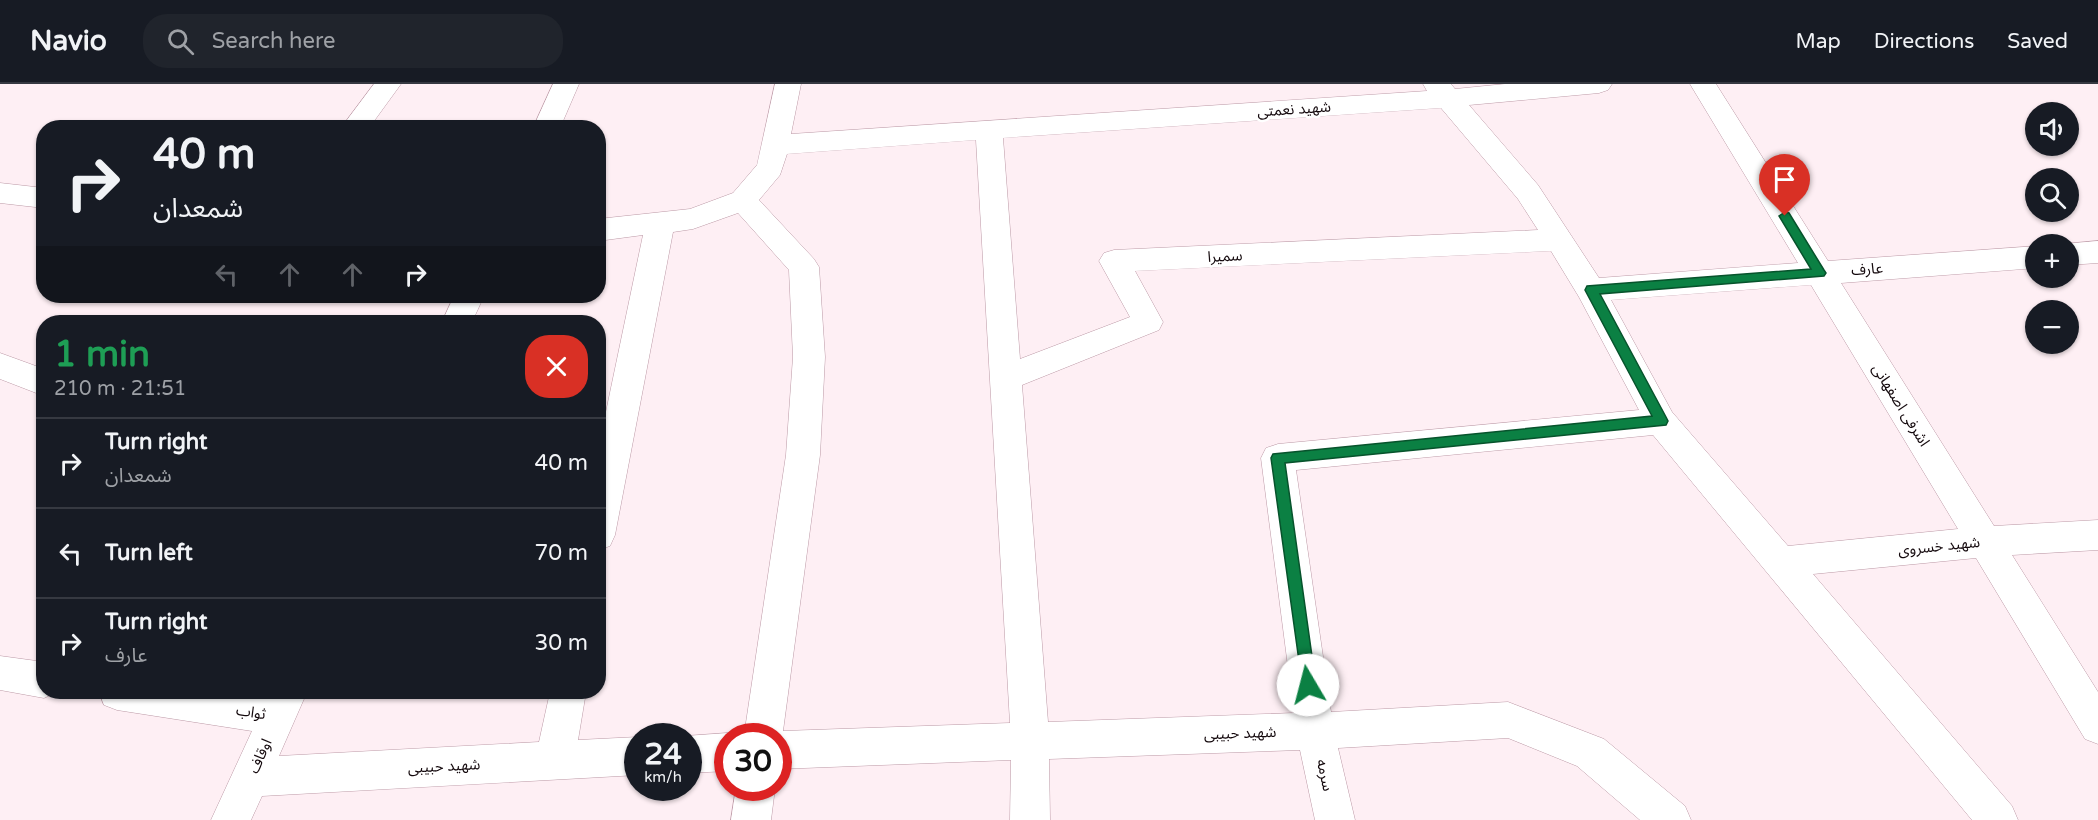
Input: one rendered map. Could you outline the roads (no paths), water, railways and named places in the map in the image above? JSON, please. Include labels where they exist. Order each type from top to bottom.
[{"type":"street","points":[[360,120],[388,84]]},
{"type":"street","points":[[550,120],[566,84]]},
{"type":"street","points":[[606,229],[693,219],[743,200],[770,168],[788,84]]},
{"type":"street","name":"شهید نعمتی","points":[[775,145],[1443,91],[1599,84]]},
{"type":"street","name":"اشرفی اصفهانی","points":[[1703,84],[2098,726]]},
{"type":"street","points":[[1443,91],[1528,192],[1591,290],[1661,421],[1998,820]]},
{"type":"street","points":[[989,129],[1030,740],[1030,820]]},
{"type":"street","points":[[0,193],[36,197]]},
{"type":"street","points":[[743,200],[804,267],[809,357],[803,455],[765,723]]},
{"type":"street","points":[[606,495],[660,223]]},
{"type":"street","name":"سمیرا","points":[[1006,378],[1149,322],[1114,261],[1559,240]]},
{"type":"street","points":[[2079,253],[2098,252]]},
{"type":"street","name":"عارف","points":[[1591,290],[2025,258]]},
{"type":"street","points":[[0,366],[36,380]]},
{"type":"street","name":"سرمه","points":[[1335,820],[1315,731],[1278,458],[1661,421]]},
{"type":"street","name":"شهید خسروی","points":[[1780,562],[1984,542],[2098,535]]},
{"type":"street","points":[[0,673],[36,679]]},
{"type":"street","name":"ثواب","points":[[214,699],[283,704]]},
{"type":"street","points":[[555,760],[567,699]]},
{"type":"street","name":"اوقاف","points":[[231,820],[283,704]]},
{"type":"street","name":"شهید حبیبی","points":[[792,749],[1315,731],[1508,720],[1590,752],[1671,820]]},
{"type":"street","name":"شهید حبیبی","points":[[250,777],[624,757]]},
{"type":"street","points":[[751,820],[754,801]]}]
